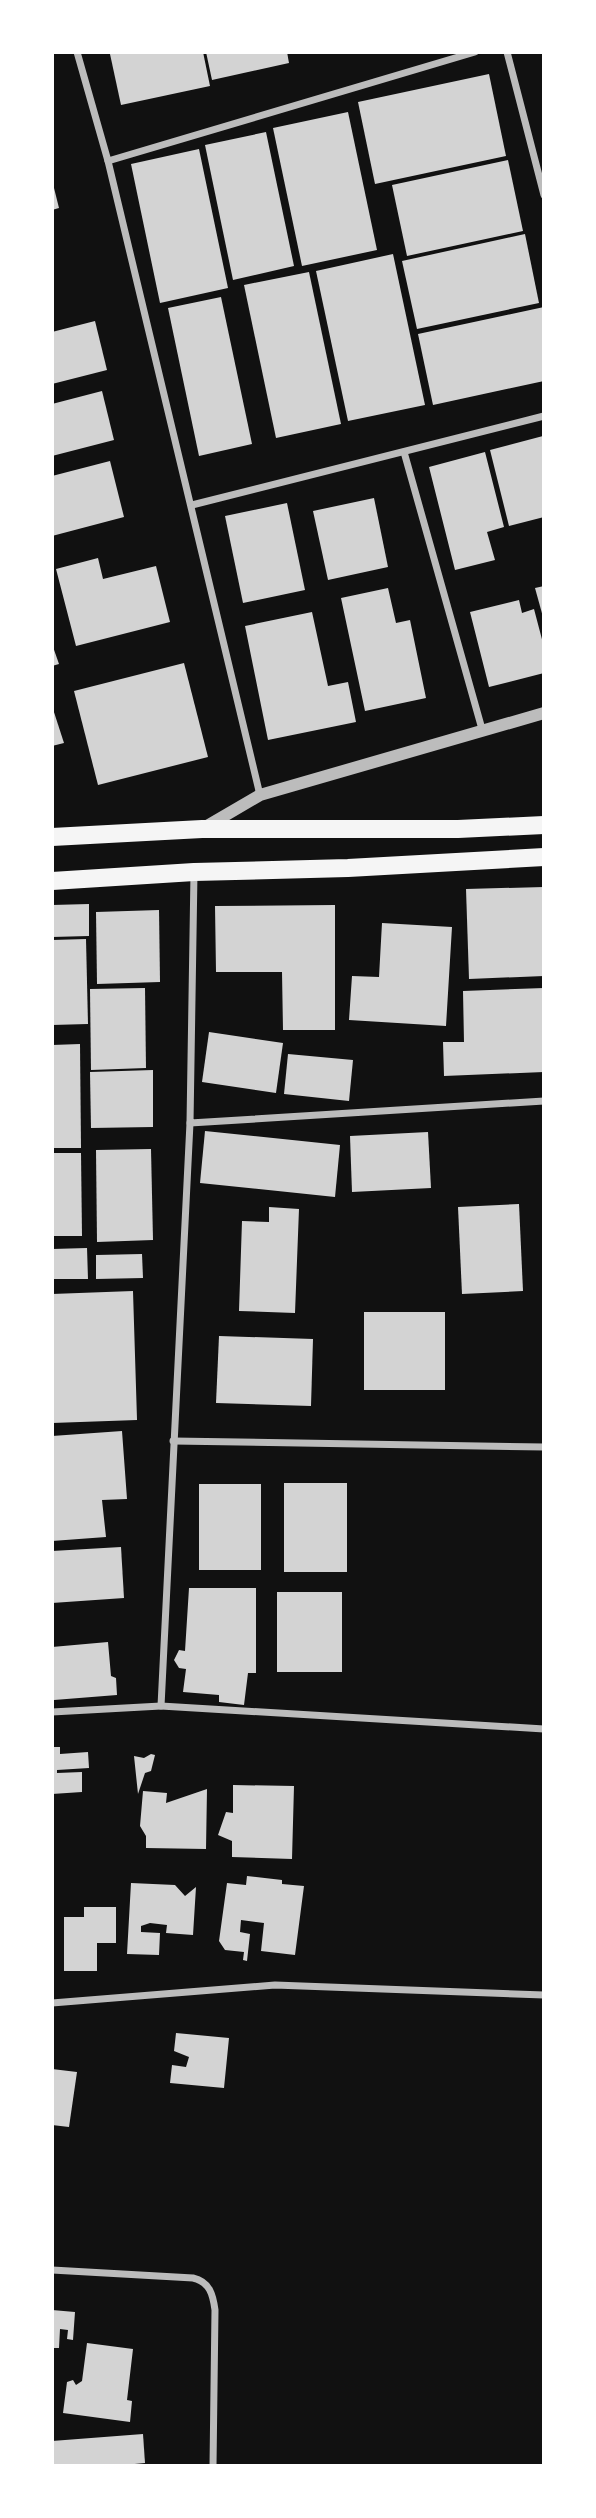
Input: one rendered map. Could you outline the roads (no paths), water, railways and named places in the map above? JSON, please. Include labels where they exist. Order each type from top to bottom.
[{"type":"main road","points":[[52,837],[202,829],[458,829],[544,825]]},
{"type":"main road","points":[[52,881],[544,857]]},
{"type":"street","points":[[77,52],[108,161],[260,795]]},
{"type":"street","points":[[108,161],[475,52]]},
{"type":"street","points":[[507,52],[544,195]]},
{"type":"street","points":[[192,505],[544,416]]},
{"type":"street","points":[[404,452],[482,729]]},
{"type":"street","points":[[202,829],[260,795],[544,713]]},
{"type":"street","points":[[161,1706],[190,1123],[194,872]]},
{"type":"street","points":[[190,1123],[544,1101]]},
{"type":"street","points":[[173,1441],[544,1447]]},
{"type":"street","points":[[52,1712],[161,1706],[544,1729]]},
{"type":"street","points":[[52,2003],[275,1985],[544,1995]]},
{"type":"street","points":[[52,2270],[193,2278],[209,2288],[215,2310],[213,2466]]}]
